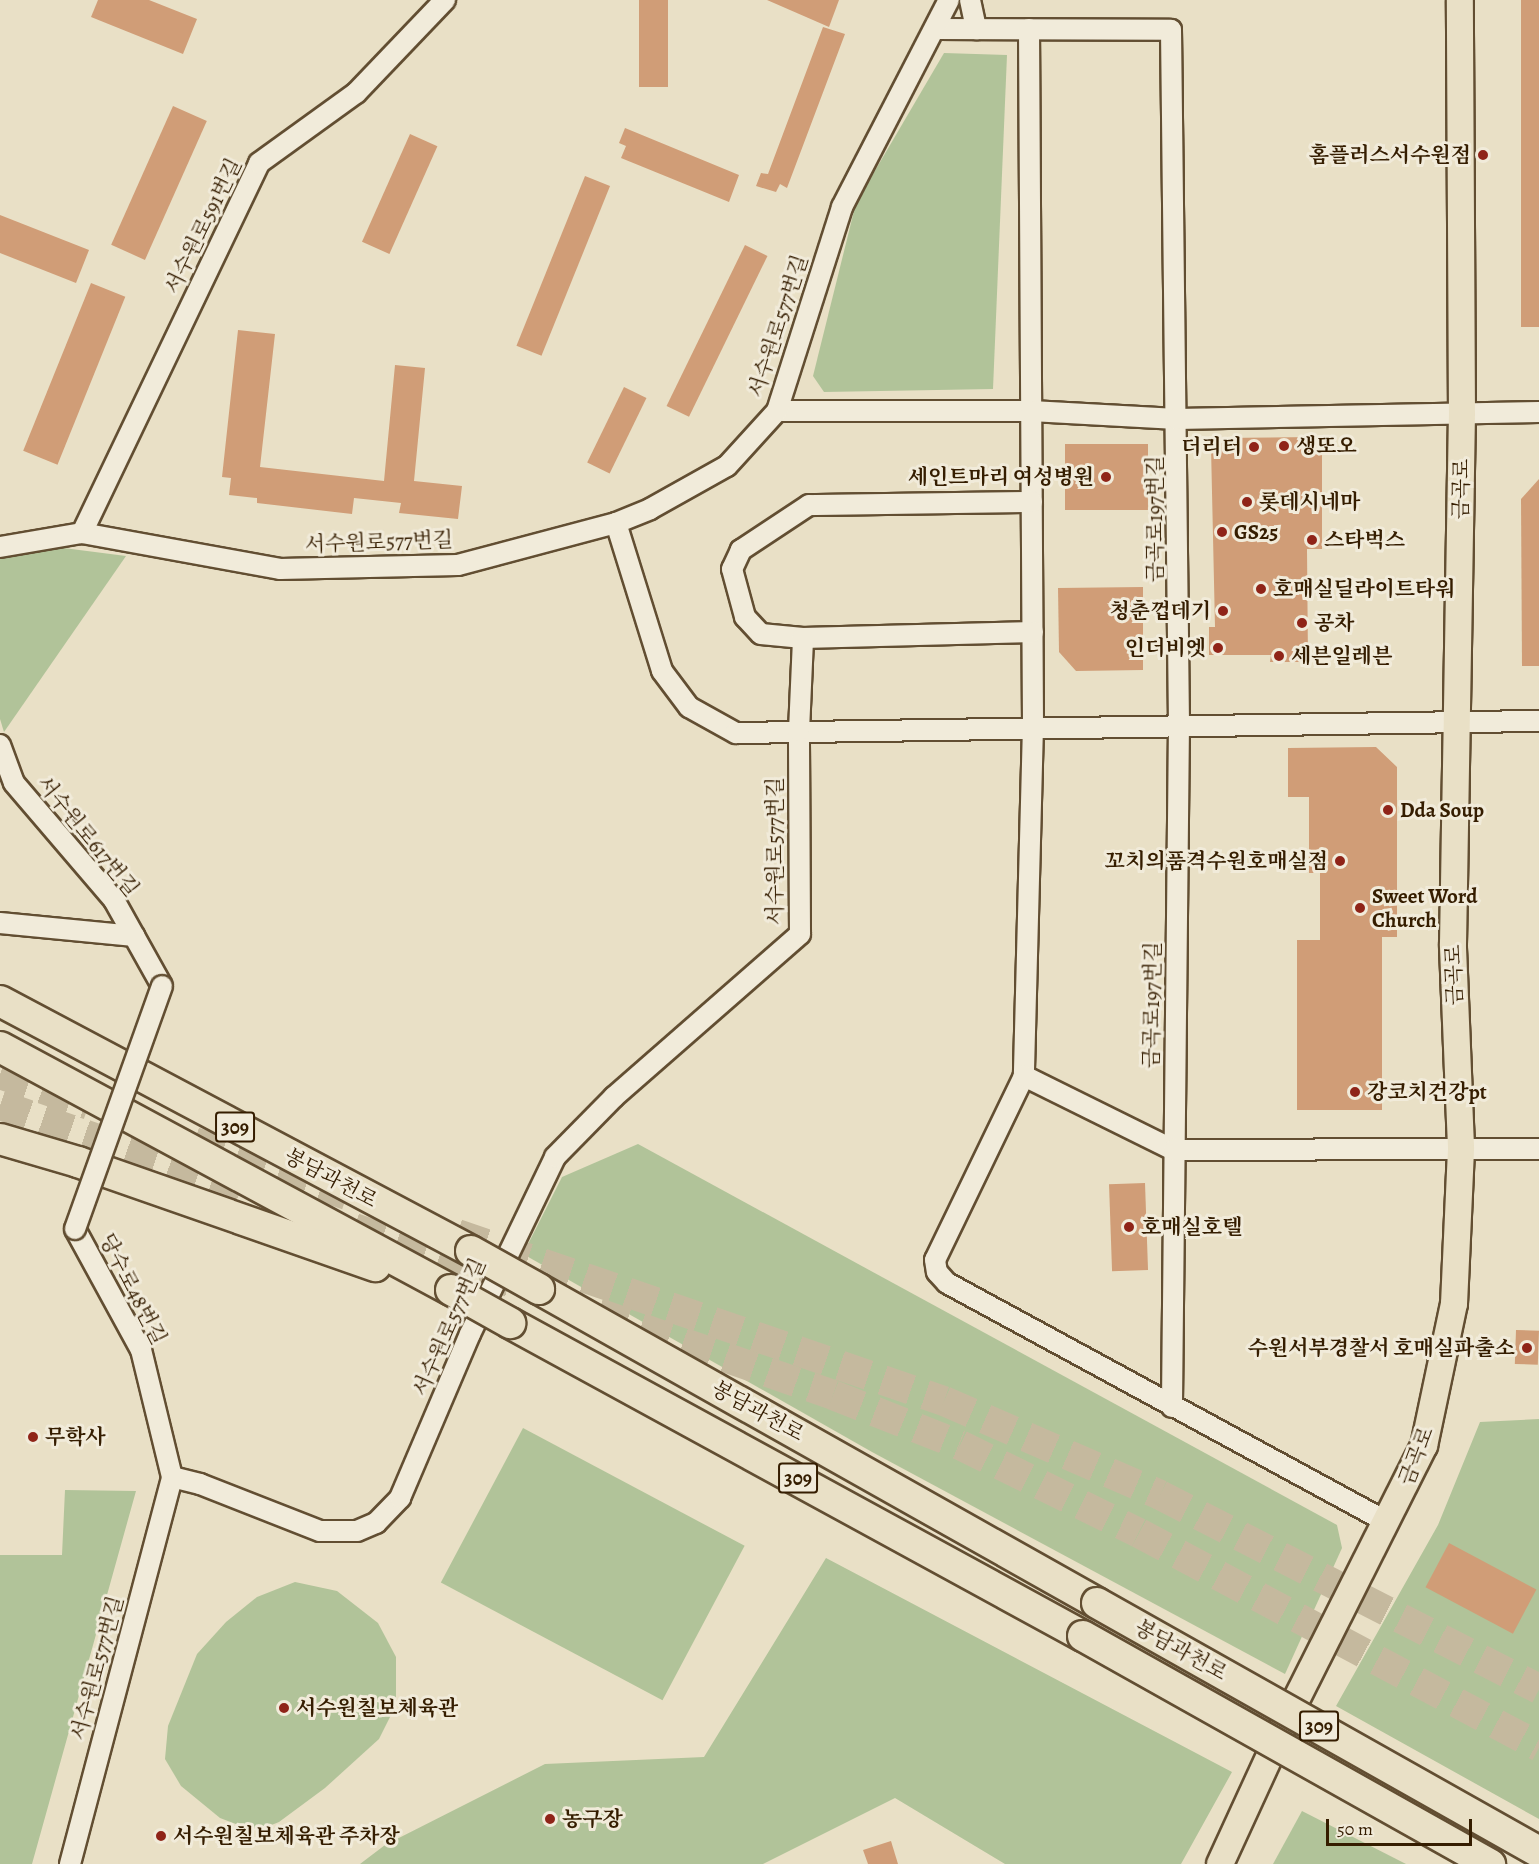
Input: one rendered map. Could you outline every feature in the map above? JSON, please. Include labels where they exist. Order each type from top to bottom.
[{"type":"highway","name":"봉담과천로","points":[[0,1001],[471,1251],[1539,1852]]},
{"type":"highway","name":"봉담과천로","points":[[0,1047],[458,1294],[1083,1636],[1490,1864]]},
{"type":"highway","points":[[0,1139],[156,1189],[458,1294]]},
{"type":"main road","name":"금곡로","points":[[1220,1864],[1287,1718],[1424,1446],[1454,1304],[1461,1147],[1453,944],[1462,414],[1460,0]]},
{"type":"street","name":"서수원로591번길","points":[[82,533],[259,163],[356,93],[445,0]]},
{"type":"street","name":"서수원로577번길","points":[[0,547],[82,533],[280,569],[458,565],[616,523],[650,509],[727,466],[777,411],[842,207],[949,0]]},
{"type":"street","points":[[970,0],[976,29]]},
{"type":"street","name":"금곡로197번길","points":[[936,29],[1172,30],[1179,723],[1172,1407]]},
{"type":"street","points":[[1029,29],[1033,726],[1024,1076],[935,1260],[937,1272],[947,1283],[1387,1522]]},
{"type":"street","points":[[777,411],[1031,411],[1177,419],[1539,412]]},
{"type":"street","points":[[1032,502],[809,505],[741,550],[732,569],[745,617],[761,634],[803,638],[1033,632]]},
{"type":"street","points":[[616,523],[662,670],[689,707],[736,733],[1179,723],[1539,721]]},
{"type":"street","name":"서수원로577번길","points":[[70,1864],[172,1477],[200,1484],[320,1532],[357,1531],[376,1523],[400,1498],[470,1334],[555,1157],[614,1097],[800,934],[799,731],[803,638]]},
{"type":"street","name":"서수원로617번길","points":[[0,745],[14,783],[114,900],[162,986],[75,1229]]},
{"type":"street","points":[[0,923],[134,936]]},
{"type":"street","points":[[1024,1076],[1174,1150],[1461,1147],[1539,1149]]},
{"type":"street","name":"당수로48번길","points":[[75,1229],[141,1350],[172,1477]]},
{"type":"green space","points":[[944,53],[1007,55],[993,389],[824,392],[813,376],[856,203]]},
{"type":"green space","points":[[48,546],[126,556],[4,732],[0,719],[0,555]]},
{"type":"green space","points":[[638,1144],[1337,1525],[1342,1548],[1285,1674],[872,1452],[523,1254],[562,1177]]},
{"type":"green space","points":[[1539,1419],[1539,1819],[1336,1706],[1438,1525],[1480,1422]]},
{"type":"green space","points":[[523,1428],[745,1546],[662,1700],[441,1583]]},
{"type":"green space","points":[[65,1490],[136,1491],[32,1864],[0,1864],[0,1555],[62,1555]]},
{"type":"green space","points":[[826,1558],[1232,1772],[1181,1864],[1005,1864],[895,1798],[763,1864],[360,1864],[385,1845],[545,1764],[704,1757]]},
{"type":"green space","name":"서수원칠보체육관","points":[[295,1582],[337,1591],[378,1623],[396,1657],[396,1705],[379,1739],[325,1788],[279,1822],[259,1830],[249,1829],[220,1818],[181,1786],[165,1759],[168,1726],[197,1654],[226,1622],[257,1597]]},
{"type":"green space","points":[[1302,1811],[1406,1864],[1273,1864]]},
{"type":"building","points":[[98,0],[149,0],[197,19],[183,54],[91,17]]},
{"type":"building","points":[[639,0],[668,0],[668,87],[639,87]]},
{"type":"building","points":[[767,0],[839,0],[829,27]]},
{"type":"building","points":[[1521,0],[1539,0],[1539,327],[1521,327]]},
{"type":"building","points":[[823,27],[845,34],[787,188],[780,184],[776,192],[756,186],[761,173],[768,174]]},
{"type":"building","points":[[173,106],[207,121],[145,260],[111,245]]},
{"type":"building","points":[[625,128],[739,175],[729,202],[621,158],[626,146],[619,143]]},
{"type":"building","points":[[410,134],[437,146],[389,254],[362,242]]},
{"type":"building","points":[[585,176],[610,186],[541,356],[516,346]]},
{"type":"building","points":[[0,215],[89,250],[76,283],[0,253]]},
{"type":"building","points":[[745,245],[767,256],[689,417],[667,406]]},
{"type":"building","points":[[91,283],[125,297],[58,465],[23,451]]},
{"type":"building","points":[[238,330],[275,334],[260,467],[384,481],[395,365],[425,368],[414,481],[462,486],[458,519],[399,513],[401,503],[354,498],[352,514],[257,503],[257,498],[229,495],[231,478],[222,477]]},
{"type":"building","points":[[624,387],[646,398],[610,473],[587,462]]},
{"type":"building","points":[[1314,437],[1322,443],[1322,549],[1307,549],[1308,662],[1270,662],[1271,655],[1209,655],[1209,627],[1215,627],[1211,447],[1219,438]]},
{"type":"building","name":"세인트마리 여성병원","points":[[1065,444],[1148,444],[1148,510],[1065,510]]},
{"type":"building","points":[[1539,479],[1539,666],[1522,666],[1521,499]]},
{"type":"building","points":[[1143,587],[1143,670],[1076,671],[1059,652],[1058,588]]},
{"type":"building","points":[[1376,747],[1397,767],[1397,937],[1382,937],[1382,1110],[1297,1110],[1297,940],[1320,940],[1320,873],[1309,873],[1309,797],[1288,797],[1288,748]]},
{"type":"building","name":"호매실호텔","points":[[1145,1183],[1148,1270],[1112,1271],[1109,1184]]},
{"type":"building","name":"수원서부경찰서 호매실파출소","points":[[1516,1330],[1539,1331],[1538,1365],[1515,1364]]},
{"type":"building","points":[[1449,1543],[1536,1589],[1513,1634],[1426,1587]]},
{"type":"building","points":[[891,1841],[898,1864],[868,1864],[863,1850]]},
{"type":"tunnel","points":[[0,1074],[89,1105]]},
{"type":"tunnel","points":[[0,1105],[252,1193]]},
{"type":"tunnel","points":[[194,1142],[347,1195]]},
{"type":"tunnel","points":[[354,1228],[513,1283]]},
{"type":"tunnel","points":[[457,1234],[944,1401],[1160,1495],[1539,1689]]},
{"type":"tunnel","points":[[598,1313],[833,1395],[960,1445],[1139,1533],[1539,1747]]},
{"type":"place","name":"홈플러스서수원점","points":[[1483,155]]},
{"type":"place","name":"생또오","points":[[1284,446]]},
{"type":"place","name":"더리터","points":[[1254,447]]},
{"type":"place","name":"세인트마리 여성병원","points":[[1106,477]]},
{"type":"place","name":"롯데시네마","points":[[1247,502]]},
{"type":"place","name":"GS25","points":[[1222,532]]},
{"type":"place","name":"스타벅스","points":[[1312,540]]},
{"type":"place","name":"호매실딜라이트타워","points":[[1261,589]]},
{"type":"place","name":"청춘껍데기","points":[[1223,611]]},
{"type":"place","name":"공차","points":[[1302,623]]},
{"type":"place","name":"인더비엣","points":[[1218,648]]},
{"type":"place","name":"세븐일레븐","points":[[1279,656]]},
{"type":"place","name":"Dda Soup","points":[[1388,810]]},
{"type":"place","name":"꼬치의품격수원호매실점","points":[[1340,861]]},
{"type":"place","name":"Sweet Word Church","points":[[1360,908]]},
{"type":"place","name":"강코치건강pt","points":[[1355,1092]]},
{"type":"place","name":"호매실호텔","points":[[1129,1227]]},
{"type":"place","name":"수원서부경찰서 호매실파출소","points":[[1527,1348]]},
{"type":"place","name":"무학사","points":[[33,1437]]},
{"type":"place","name":"서수원칠보체육관","points":[[284,1708]]},
{"type":"place","name":"농구장","points":[[550,1819]]},
{"type":"place","name":"서수원칠보체육관 주차장","points":[[161,1836]]}]
